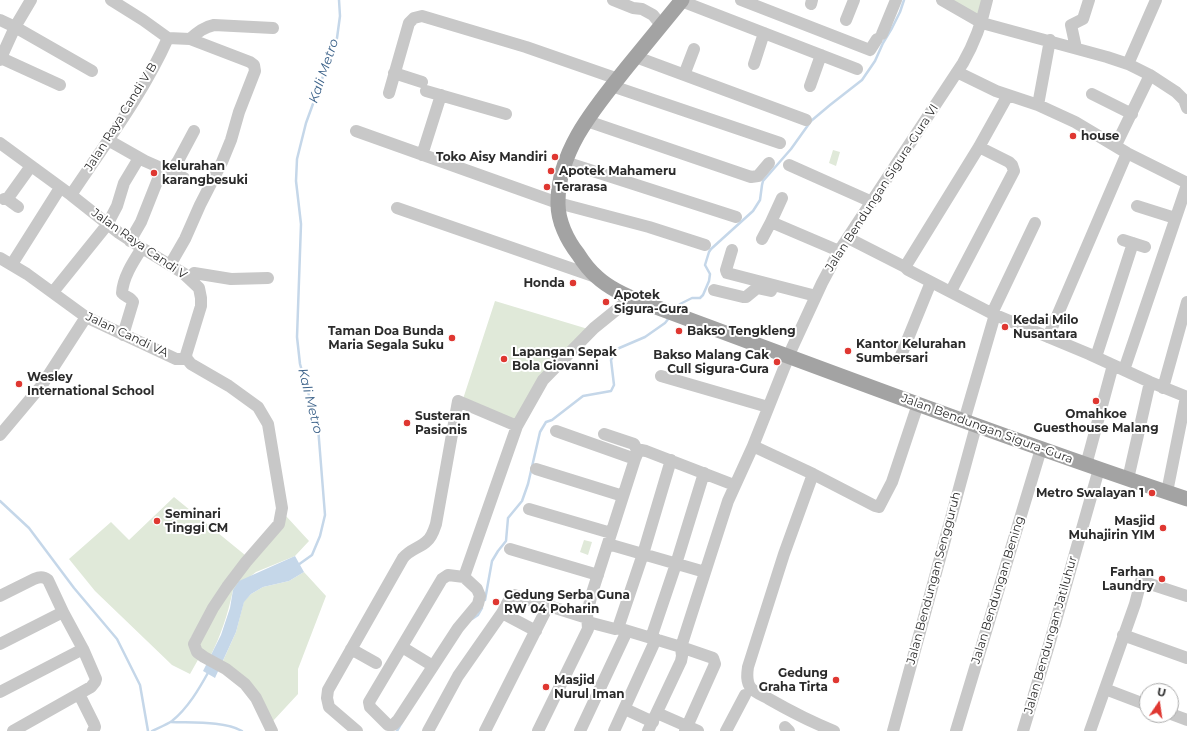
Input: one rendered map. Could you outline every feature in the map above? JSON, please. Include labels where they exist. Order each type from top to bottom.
[{"type":"main road","name":"Jalan Bendungan Sigura-Gura","points":[[682,0],[660,22],[636,57],[615,82],[587,121],[565,162],[558,203],[560,219],[572,246],[597,278],[631,298],[788,357],[1040,449],[1187,499]]},
{"type":"street","points":[[31,0],[15,26],[1,59],[60,86]]},
{"type":"street","points":[[112,0],[168,38],[190,39],[250,62],[254,66],[255,71],[239,112],[227,151],[185,239],[170,265]]},
{"type":"street","points":[[682,0],[857,69]]},
{"type":"street","points":[[741,0],[870,50],[879,36],[896,0]]},
{"type":"street","points":[[846,20],[854,0]]},
{"type":"street","points":[[942,0],[982,23],[1050,40],[1128,64],[1150,75],[1176,92],[1184,100],[1187,108]]},
{"type":"street","name":"Jalan Bendungan Sigura-Gura VI","points":[[653,722],[681,661],[681,647],[725,508],[734,485],[753,446],[788,357],[814,300],[839,251],[973,46],[982,23],[987,0]]},
{"type":"street","points":[[1076,48],[1071,25],[1084,19],[1089,0]]},
{"type":"street","points":[[1128,64],[1156,0]]},
{"type":"street","points":[[619,1],[633,8],[642,9],[654,15],[660,22]]},
{"type":"street","points":[[389,93],[409,24],[414,18],[422,16],[526,47],[615,82],[780,143]]},
{"type":"street","points":[[0,20],[15,26],[92,71]]},
{"type":"street","points":[[190,39],[200,30],[214,25],[273,28]]},
{"type":"street","points":[[754,64],[764,33]]},
{"type":"street","name":"Jalan Raya Candi V B","points":[[12,264],[66,192],[108,140],[137,95],[168,38]]},
{"type":"street","points":[[1038,105],[1050,40]]},
{"type":"street","points":[[684,75],[694,49]]},
{"type":"street","points":[[810,86],[821,55]]},
{"type":"street","points":[[636,57],[806,120]]},
{"type":"street","points":[[957,72],[1008,95],[1038,105],[1075,122],[1116,145],[1127,154],[1187,184]]},
{"type":"street","points":[[394,73],[441,95],[506,114]]},
{"type":"street","points":[[1116,145],[1150,75]]},
{"type":"street","points":[[1092,94],[1132,114]]},
{"type":"street","points":[[422,155],[441,95]]},
{"type":"street","points":[[905,267],[979,147],[1008,95]]},
{"type":"street","points":[[587,121],[751,177],[758,176],[770,163]]},
{"type":"street","points":[[130,240],[141,222],[166,170],[178,161],[194,131]]},
{"type":"street","points":[[356,131],[558,203],[649,227],[705,245]]},
{"type":"street","points":[[108,140],[139,158],[184,178]]},
{"type":"street","name":"Jalan Raya Candi V","points":[[1,145],[107,224],[192,280],[199,288],[201,306],[186,359]]},
{"type":"street","points":[[951,291],[1014,171],[1009,162],[979,147]]},
{"type":"street","points":[[1048,337],[1127,154]]},
{"type":"street","points":[[53,292],[107,224],[117,206],[124,183],[139,158]]},
{"type":"street","points":[[565,162],[736,217]]},
{"type":"street","points":[[789,165],[872,202]]},
{"type":"street","points":[[18,207],[3,200],[31,166]]},
{"type":"street","name":"Jalan Bendungan Jatiluhur","points":[[1026,730],[1049,645],[1092,467],[1118,368],[1187,184]]},
{"type":"street","points":[[762,239],[782,198]]},
{"type":"street","points":[[1137,206],[1175,218]]},
{"type":"street","points":[[397,208],[597,278]]},
{"type":"street","points":[[771,222],[839,251]]},
{"type":"street","name":"Jalan Bendungan Sengguruh","points":[[893,731],[970,423],[994,318],[994,308],[1035,223]]},
{"type":"street","points":[[848,238],[993,314],[1096,357],[1162,388],[1186,397],[1167,492]]},
{"type":"street","points":[[1096,357],[1128,242],[1145,247]]},
{"type":"street","points":[[123,335],[133,302],[130,298],[123,295],[122,288],[129,269],[142,248]]},
{"type":"street","points":[[732,250],[726,270],[727,272],[814,300]]},
{"type":"street","name":"Jalan Candi VA","points":[[0,258],[12,264],[53,292],[86,317],[176,359],[186,359],[191,364],[229,386],[258,408],[264,415],[268,424],[282,508],[279,524],[233,578],[213,608],[194,644],[197,652],[226,669],[242,681],[252,692],[272,731]]},
{"type":"street","points":[[192,280],[194,273],[231,279],[268,278]]},
{"type":"street","points":[[900,358],[931,282]]},
{"type":"street","points":[[714,290],[746,297],[757,288],[814,300]]},
{"type":"street","points":[[464,577],[517,426],[543,380],[594,328],[631,298]]},
{"type":"street","points":[[1162,388],[1187,302]]},
{"type":"street","points":[[0,435],[42,385],[86,317]]},
{"type":"street","points":[[661,376],[768,406]]},
{"type":"street","points":[[1128,479],[1150,382]]},
{"type":"street","points":[[357,731],[329,707],[327,693],[329,687],[406,553],[424,544],[432,536],[436,524],[458,401],[517,426]]},
{"type":"street","points":[[753,446],[879,507],[892,482],[918,404]]},
{"type":"street","points":[[556,431],[634,456]]},
{"type":"street","points":[[538,731],[588,629],[588,606],[623,496],[634,456],[634,444],[604,434]]},
{"type":"street","name":"Jalan Bendungan Bening","points":[[956,731],[1040,449]]},
{"type":"street","points":[[634,456],[641,450],[646,451],[734,485]]},
{"type":"street","points":[[580,731],[623,630],[643,554],[671,460]]},
{"type":"street","points":[[536,469],[623,496]]},
{"type":"street","points":[[614,731],[625,709],[653,638],[704,473]]},
{"type":"street","points":[[813,474],[784,554],[748,667],[747,676],[748,683],[752,689],[814,723],[834,731]]},
{"type":"street","points":[[529,509],[610,538],[643,554],[705,572]]},
{"type":"street","points":[[510,549],[598,575]]},
{"type":"street","points":[[448,575],[464,577],[479,592],[479,602],[474,611],[458,628],[398,720],[393,725],[388,725],[370,706],[369,703],[402,647],[442,579],[448,575]]},
{"type":"street","points":[[0,596],[38,577],[48,580],[63,612],[83,648],[96,679],[91,687],[13,731]]},
{"type":"street","points":[[1090,731],[1135,604],[1141,581],[1187,596]]},
{"type":"street","points":[[428,731],[458,676],[514,595],[615,629],[653,638],[681,647],[715,660],[715,664],[690,729],[653,722],[625,709]]},
{"type":"street","points":[[485,731],[548,606]]},
{"type":"street","points":[[0,644],[63,612]]},
{"type":"street","points":[[502,613],[536,631]]},
{"type":"street","points":[[1123,635],[1187,658]]},
{"type":"street","points":[[402,647],[433,666]]},
{"type":"street","points":[[0,692],[83,648]]},
{"type":"street","points":[[351,649],[376,663]]},
{"type":"street","points":[[1105,689],[1139,702]]},
{"type":"street","points":[[79,694],[94,724],[94,731]]},
{"type":"street","points":[[726,731],[745,695]]},
{"type":"green space","points":[[946,0],[985,0],[981,17]]},
{"type":"green space","points":[[833,150],[840,152],[836,166],[829,163]]},
{"type":"green space","points":[[495,301],[588,329],[515,422],[463,399]]},
{"type":"green space","points":[[174,497],[245,555],[191,637],[189,644],[199,658],[190,674],[172,665],[95,591],[69,559],[111,522],[129,540]]},
{"type":"green space","points":[[286,516],[309,541],[295,556],[256,572],[233,590],[224,624],[210,657],[199,648],[199,639],[227,593]]},
{"type":"green space","points":[[584,540],[592,542],[588,555],[580,552]]},
{"type":"green space","points":[[304,572],[326,596],[298,669],[298,694],[273,721],[222,663],[236,632],[244,601],[251,594],[263,587],[289,581]]},
{"type":"water","points":[[295,556],[304,572],[289,581],[263,587],[251,594],[244,602],[236,632],[215,678],[203,671],[221,635],[230,608],[233,590],[239,581]]},
{"type":"waterway","name":"Kali Metro","points":[[298,565],[312,555],[320,536],[325,515],[318,427],[300,364],[297,337],[301,224],[296,181],[297,159],[306,123],[337,38],[340,16],[339,0]]},
{"type":"waterway","points":[[676,310],[680,304],[692,298],[700,298],[703,295],[709,281],[710,274],[705,265],[709,252],[753,211],[760,200],[763,181],[791,149],[811,121],[862,80],[875,61],[900,12],[904,0]]},
{"type":"waterway","points":[[485,600],[492,561],[506,541],[508,518],[522,501],[528,484],[540,432],[546,422],[552,420],[583,396],[611,391],[614,385],[611,360],[617,349],[645,337],[665,323],[669,318]]},
{"type":"waterway","points":[[0,501],[29,528],[74,588],[117,639],[140,685],[148,731]]},
{"type":"waterway","points":[[472,619],[478,615],[482,608]]},
{"type":"waterway","name":"Kali Metro","points":[[152,731],[172,721],[178,716],[197,691],[209,671]]},
{"type":"waterway","points":[[171,722],[217,724],[242,731]]},
{"type":"waterway","points":[[397,731],[401,724]]},
{"type":"place","name":"house","points":[[1073,136]]},
{"type":"place","name":"Toko Aisy Mandiri","points":[[555,157]]},
{"type":"place","name":"Apotek Mahameru","points":[[551,171]]},
{"type":"place","name":"kelurahan karangbesuki","points":[[154,173]]},
{"type":"place","name":"Terarasa","points":[[547,187]]},
{"type":"place","name":"Honda","points":[[573,283]]},
{"type":"place","name":"Apotek Sigura-Gura","points":[[606,302]]},
{"type":"place","name":"Kedai Milo Nusantara","points":[[1005,327]]},
{"type":"place","name":"Bakso Tengkleng","points":[[679,331]]},
{"type":"place","name":"Taman Doa Bunda Maria Segala Suku","points":[[452,338]]},
{"type":"place","name":"Kantor Kelurahan Sumbersari","points":[[848,351]]},
{"type":"place","name":"Lapangan Sepak Bola Giovanni","points":[[504,359]]},
{"type":"place","name":"Bakso Malang Cak Cull Sigura-Gura","points":[[777,362]]},
{"type":"place","name":"Wesley International School","points":[[19,384]]},
{"type":"place","name":"Omahkoe Guesthouse Malang","points":[[1096,401]]},
{"type":"place","name":"Susteran Pasionis","points":[[407,423]]},
{"type":"place","name":"Metro Swalayan 1","points":[[1152,493]]},
{"type":"place","name":"Seminari Tinggi CM","points":[[157,521]]},
{"type":"place","name":"Masjid Muhajirin YIM","points":[[1163,528]]},
{"type":"place","name":"Farhan Laundry","points":[[1162,579]]},
{"type":"place","name":"Gedung Serba Guna RW 04 Poharin","points":[[496,602]]},
{"type":"place","name":"Gedung Graha Tirta","points":[[836,680]]},
{"type":"place","name":"Masjid Nurul Iman","points":[[546,687]]}]
